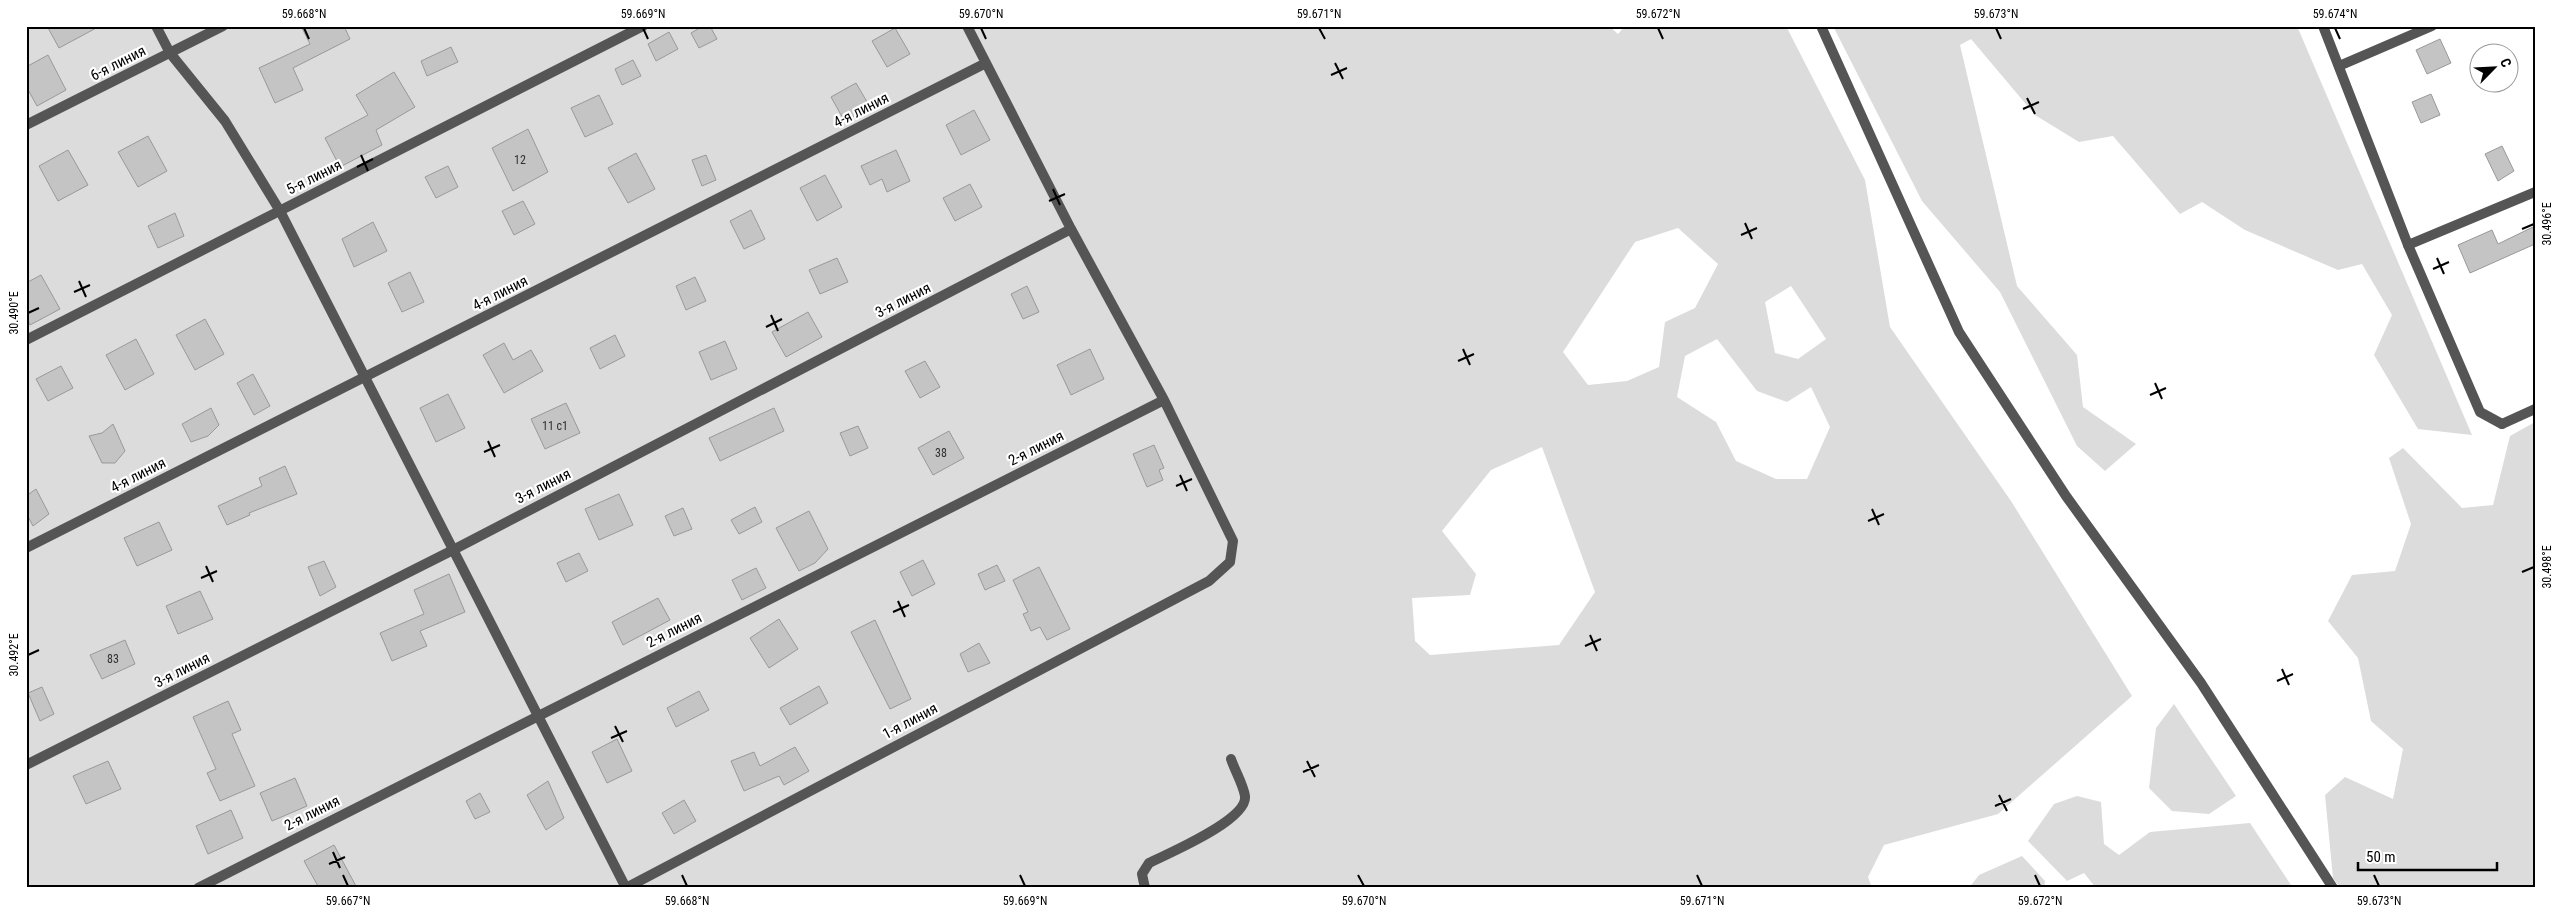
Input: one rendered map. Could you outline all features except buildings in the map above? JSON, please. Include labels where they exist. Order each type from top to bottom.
[{"type":"street","points":[[156,26],[170,53],[225,121],[280,211],[536,716],[626,888]]},
{"type":"street","name":"6-я линия","points":[[26,125],[223,26]]},
{"type":"street","name":"5-я линия","points":[[26,340],[643,26]]},
{"type":"street","name":"1-я линия","points":[[626,888],[1209,581],[1230,562],[1233,541],[1164,400],[1071,229],[967,26]]},
{"type":"street","points":[[1821,26],[1959,332],[2066,496],[2202,683],[2333,888]]},
{"type":"street","points":[[2323,26],[2408,244],[2480,412],[2502,424],[2535,409]]},
{"type":"street","points":[[2339,66],[2432,26]]},
{"type":"street","name":"4-я линия","points":[[26,548],[364,379],[986,63]]},
{"type":"street","points":[[2408,244],[2535,192]]},
{"type":"street","name":"3-я линия","points":[[26,765],[453,550],[1071,229]]},
{"type":"street","name":"2-я линия","points":[[198,888],[1164,400]]},
{"type":"street","points":[[1145,888],[1142,874],[1149,863],[1228,822],[1242,809],[1245,797],[1231,759]]},
{"type":"shaded area","points":[[26,26],[1609,26],[1618,34],[1625,26],[1786,26],[1865,180],[1890,327],[2011,501],[2132,696],[1998,814],[1884,845],[1868,877],[1872,888],[26,888]],"holes":[[[1678,228],[1718,264],[1695,308],[1665,322],[1659,367],[1627,381],[1588,385],[1563,352],[1635,242]],[[1791,286],[1826,339],[1798,359],[1775,353],[1765,302]],[[1717,339],[1757,391],[1787,402],[1811,387],[1830,427],[1807,479],[1776,479],[1736,461],[1716,422],[1677,397],[1685,356]],[[1542,447],[1595,592],[1559,645],[1430,655],[1415,641],[1412,598],[1470,595],[1476,574],[1442,531],[1491,470]]]},
{"type":"shaded area","points":[[1833,26],[2297,26],[2472,435],[2418,429],[2374,355],[2392,315],[2362,264],[2338,270],[2245,230],[2202,202],[2180,214],[2113,136],[2079,142],[2035,115],[1971,39],[1960,45],[2017,286],[2077,355],[2083,407],[2136,444],[2105,471],[2077,446],[2000,292],[1922,201]]},
{"type":"shaded area","points":[[2535,422],[2535,888],[2340,888],[2333,878],[2325,795],[2345,777],[2393,799],[2403,749],[2371,721],[2358,658],[2328,621],[2352,575],[2395,571],[2411,524],[2389,458],[2403,448],[2462,508],[2493,505],[2510,436]]},
{"type":"shaded area","points":[[2174,704],[2236,796],[2209,814],[2172,811],[2149,788],[2156,728]]},
{"type":"shaded area","points":[[2077,796],[2101,802],[2104,844],[2119,855],[2150,832],[2250,823],[2293,888],[2096,888],[2084,873],[2067,881],[2028,841],[2054,804]]},
{"type":"shaded area","points":[[2022,856],[2045,881],[2044,888],[1969,888],[1979,875]]}]
